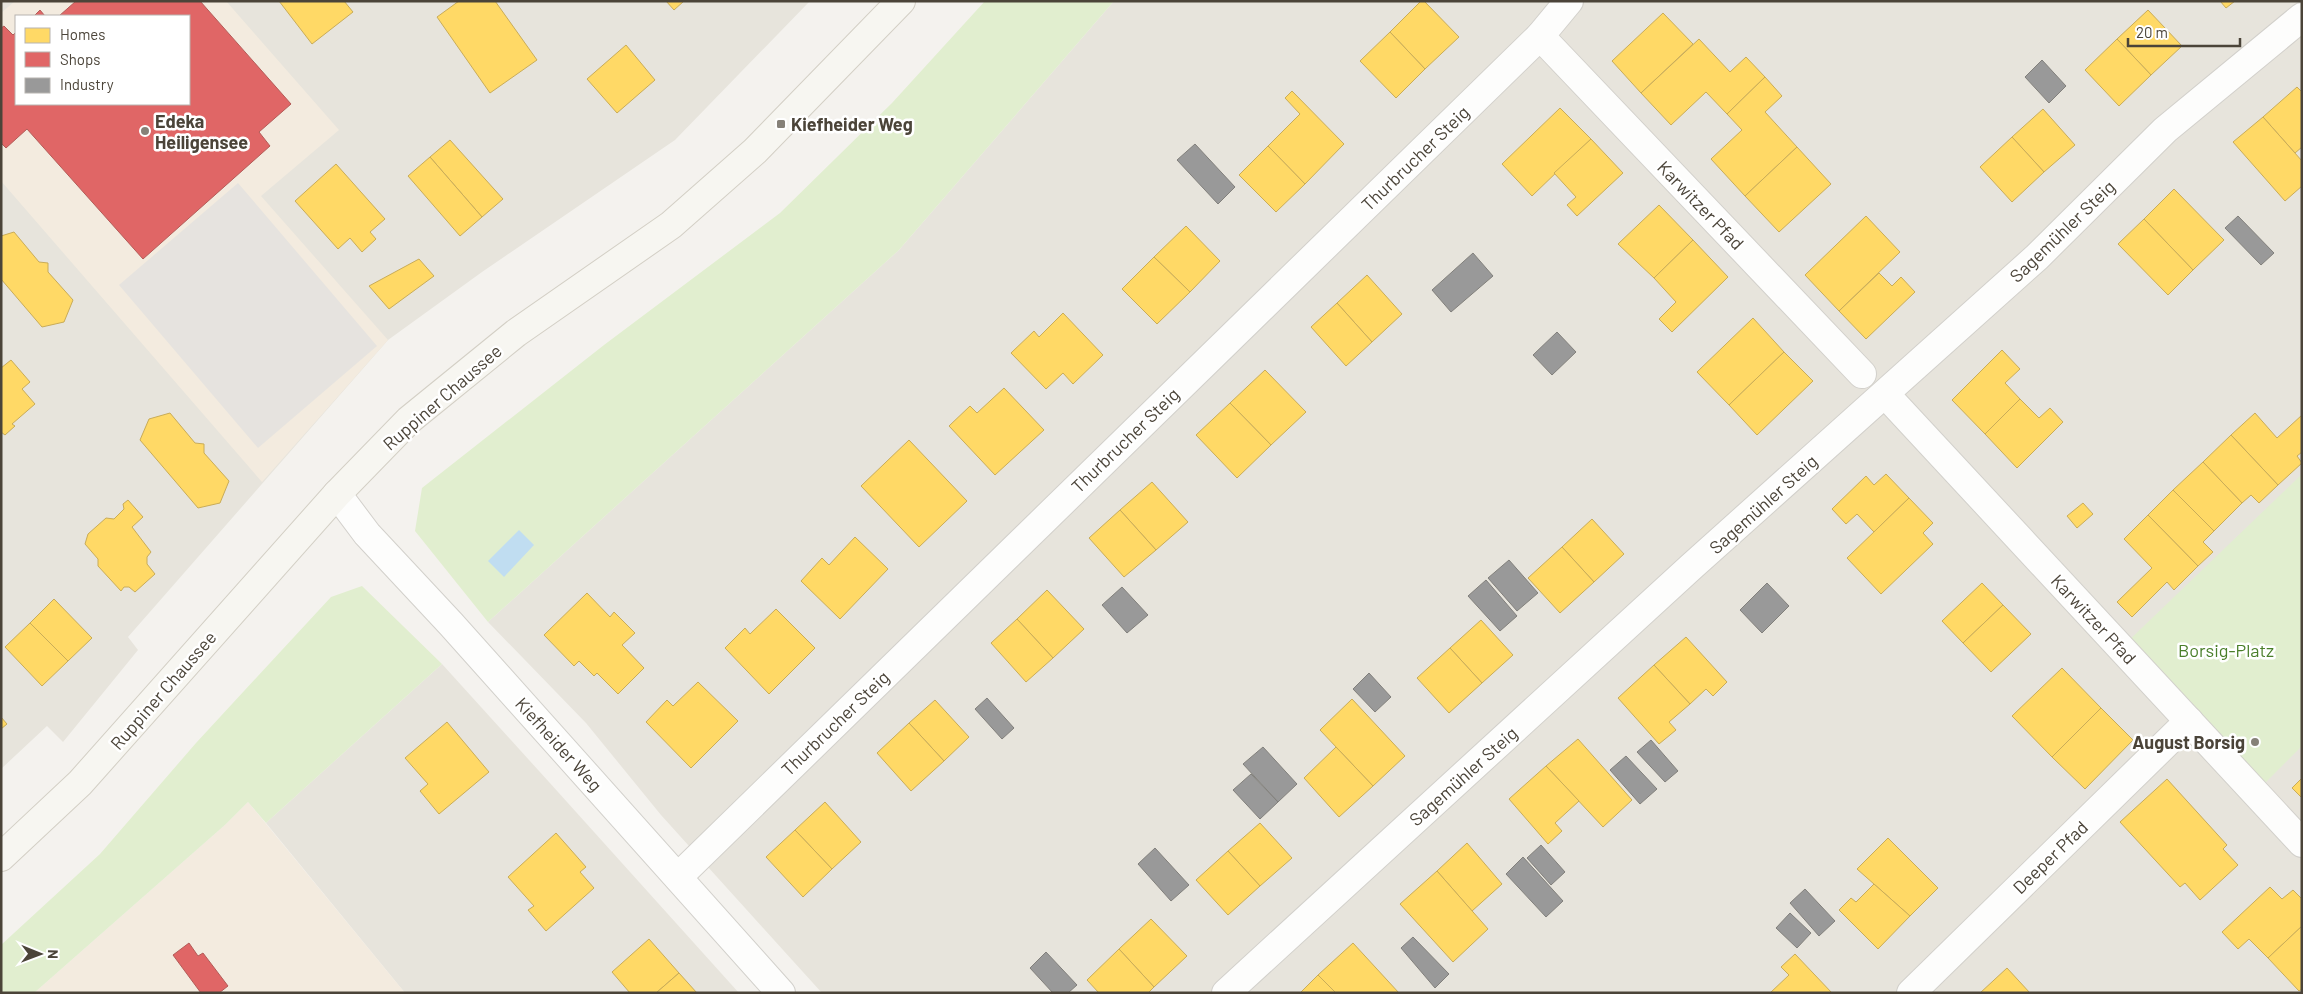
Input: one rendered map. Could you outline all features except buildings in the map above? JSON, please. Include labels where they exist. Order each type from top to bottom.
[{"type":"main road","name":"Ruppiner Chaussee","points":[[1,857],[86,776],[337,494],[410,420],[516,333],[670,224],[726,177],[755,151],[901,1]]},
{"type":"street","name":"Thurbrucher Steig","points":[[678,877],[1540,36],[1569,1]]},
{"type":"street","name":"Sagemühler Steig","points":[[1226,993],[1691,567],[2037,257],[2165,130],[2302,17]]},
{"type":"street","name":"Karwitzer Pfad","points":[[1540,36],[1862,374]]},
{"type":"street","name":"Karwitzer Pfad","points":[[1886,394],[2302,843]]},
{"type":"street","name":"Kiefheider Weg","points":[[337,494],[367,534],[451,624],[781,993]]},
{"type":"street","name":"Deeper Pfad","points":[[1911,993],[2189,722]]},
{"type":"shaded area","points":[[1,1],[810,1],[675,140],[482,272],[388,340],[128,637],[138,650],[63,742],[47,726],[1,769]]},
{"type":"shaded area","points":[[15,1],[226,1],[339,130],[261,196],[388,340],[262,482],[1,181],[1,13]]},
{"type":"shaded area","points":[[1114,1],[2302,1],[2302,993],[822,993],[661,815],[586,723],[488,622],[899,250]]},
{"type":"shaded area","points":[[238,183],[377,346],[258,448],[119,285]]},
{"type":"shaded area","points":[[442,664],[739,993],[405,993],[266,823]]},
{"type":"shaded area","points":[[248,802],[405,993],[34,993],[226,824]]},
{"type":"green space","points":[[985,1],[1114,1],[899,250],[488,622],[415,531],[422,488],[604,345],[780,213],[892,103]]},
{"type":"green space","name":"Borsig-Platz","points":[[2302,474],[2302,746],[2255,793],[2121,648]]},
{"type":"green space","points":[[362,586],[442,664],[266,823],[248,802],[226,824],[34,993],[1,993],[1,945],[100,854],[196,743],[331,597]]},
{"type":"water","points":[[519,530],[534,545],[504,577],[488,561]]},
{"type":"place","name":"Kiefheider Weg","points":[[781,124]]},
{"type":"place","name":"Edeka Heiligensee","points":[[145,131]]},
{"type":"place","name":"August Borsig","points":[[2255,742]]}]
